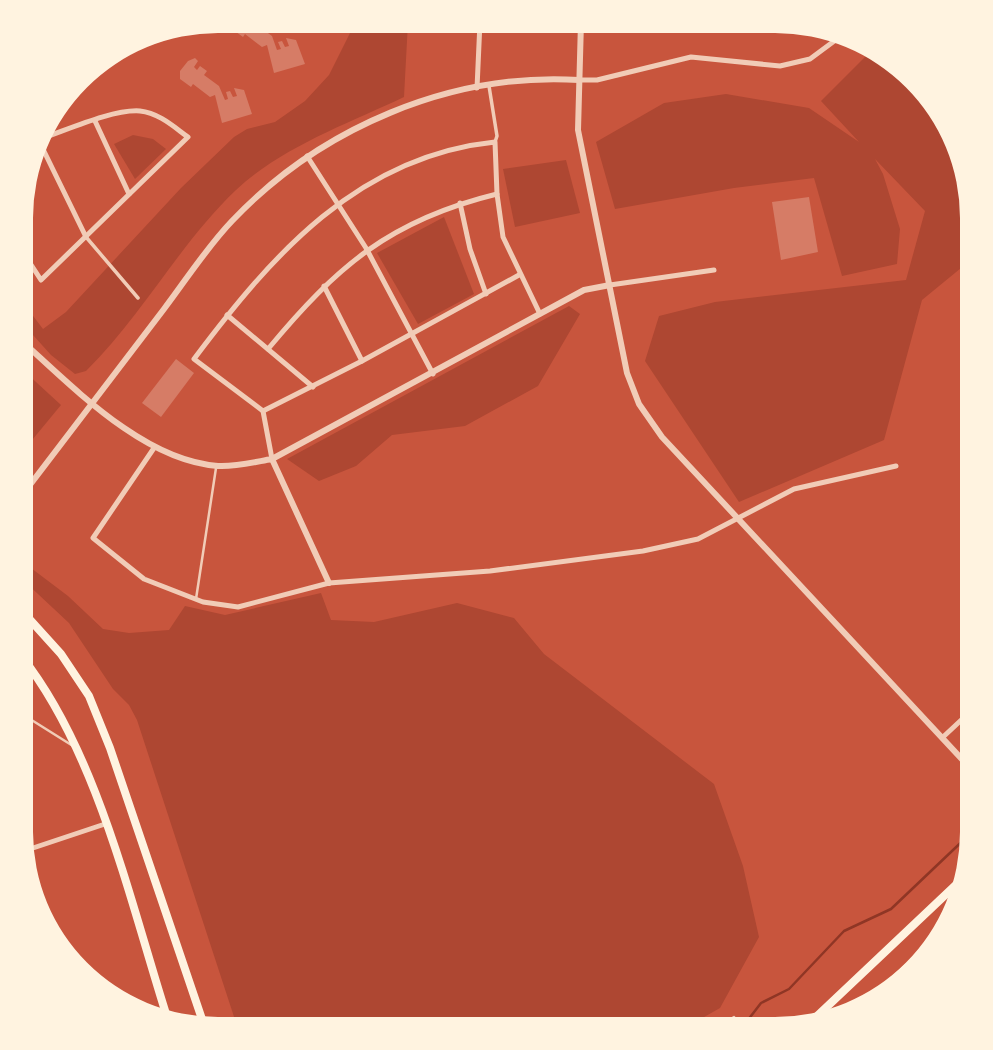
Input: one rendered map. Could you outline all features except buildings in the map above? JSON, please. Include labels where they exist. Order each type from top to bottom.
[{"type":"main road","points":[[34,624],[61,654],[89,696],[110,748],[201,1015]]},
{"type":"main road","points":[[34,674],[61,712],[75,747],[82,757],[164,1008]]},
{"type":"main road","points":[[824,1010],[949,891]]},
{"type":"street","points":[[477,88],[480,33]]},
{"type":"street","points":[[581,33],[578,130],[627,373],[639,404],[662,437],[959,756]]},
{"type":"street","points":[[33,480],[231,221],[307,156],[393,110],[425,99],[489,86],[553,78],[597,80],[691,57],[780,66],[810,59],[832,43]]},
{"type":"street","points":[[489,86],[503,237],[540,314]]},
{"type":"street","points":[[33,268],[41,281],[188,137],[160,117],[140,111],[94,121],[53,135]]},
{"type":"street","points":[[94,121],[129,194]]},
{"type":"street","points":[[329,583],[272,460],[263,411],[194,359],[227,315],[276,259],[338,202],[375,180],[433,155],[468,144],[495,142]]},
{"type":"street","points":[[46,152],[86,237],[138,298]]},
{"type":"street","points":[[307,156],[366,248],[433,374]]},
{"type":"street","points":[[268,349],[324,286],[366,248],[431,213],[497,194]]},
{"type":"street","points":[[460,203],[470,249],[486,294]]},
{"type":"street","points":[[33,351],[93,402],[154,448],[216,466],[272,460],[584,290],[714,270]]},
{"type":"street","points":[[263,411],[413,335],[519,275]]},
{"type":"street","points":[[324,286],[362,362]]},
{"type":"street","points":[[227,315],[313,387]]},
{"type":"street","points":[[154,448],[93,538],[144,579],[196,599],[238,607],[329,583],[490,571],[643,551],[698,539],[794,489],[896,467]]},
{"type":"street","points":[[942,738],[959,722]]},
{"type":"street","points":[[34,848],[105,824]]},
{"type":"lane","points":[[196,599],[216,466]]},
{"type":"lane","points":[[34,721],[75,747]]},
{"type":"shaded area","points":[[350,33],[407,33],[404,97],[294,149],[236,190],[197,233],[125,327],[86,371],[75,374],[51,355],[33,335],[33,316],[43,329],[66,312],[181,188],[234,137],[247,129],[275,122],[305,101],[329,75]]},
{"type":"shaded area","points":[[865,57],[897,79],[914,96],[941,137],[956,182],[959,206],[959,270],[922,300],[884,440],[739,502],[645,361],[659,316],[715,302],[906,280],[925,211],[875,159],[883,174],[900,229],[897,264],[842,276],[814,178],[734,188],[615,209],[596,142],[664,103],[726,94],[809,108],[859,142],[821,101]]},
{"type":"shaded area","points":[[133,135],[153,139],[166,149],[135,179],[114,144]]},
{"type":"shaded area","points":[[566,160],[580,213],[515,227],[503,169]]},
{"type":"shaded area","points":[[444,217],[474,294],[418,324],[377,253]]},
{"type":"shaded area","points":[[569,306],[580,314],[538,386],[465,426],[392,435],[356,466],[319,481],[287,459]]},
{"type":"shaded area","points":[[33,380],[61,405],[33,438]]},
{"type":"shaded area","points":[[34,570],[68,596],[103,629],[129,633],[169,630],[185,606],[225,615],[321,593],[331,620],[374,622],[457,603],[514,618],[544,654],[714,784],[743,866],[759,937],[720,1008],[706,1016],[234,1016],[137,720],[69,623],[34,590]]},
{"type":"waterway","points":[[751,1016],[761,1003],[789,989],[844,931],[891,909],[959,844]]}]
